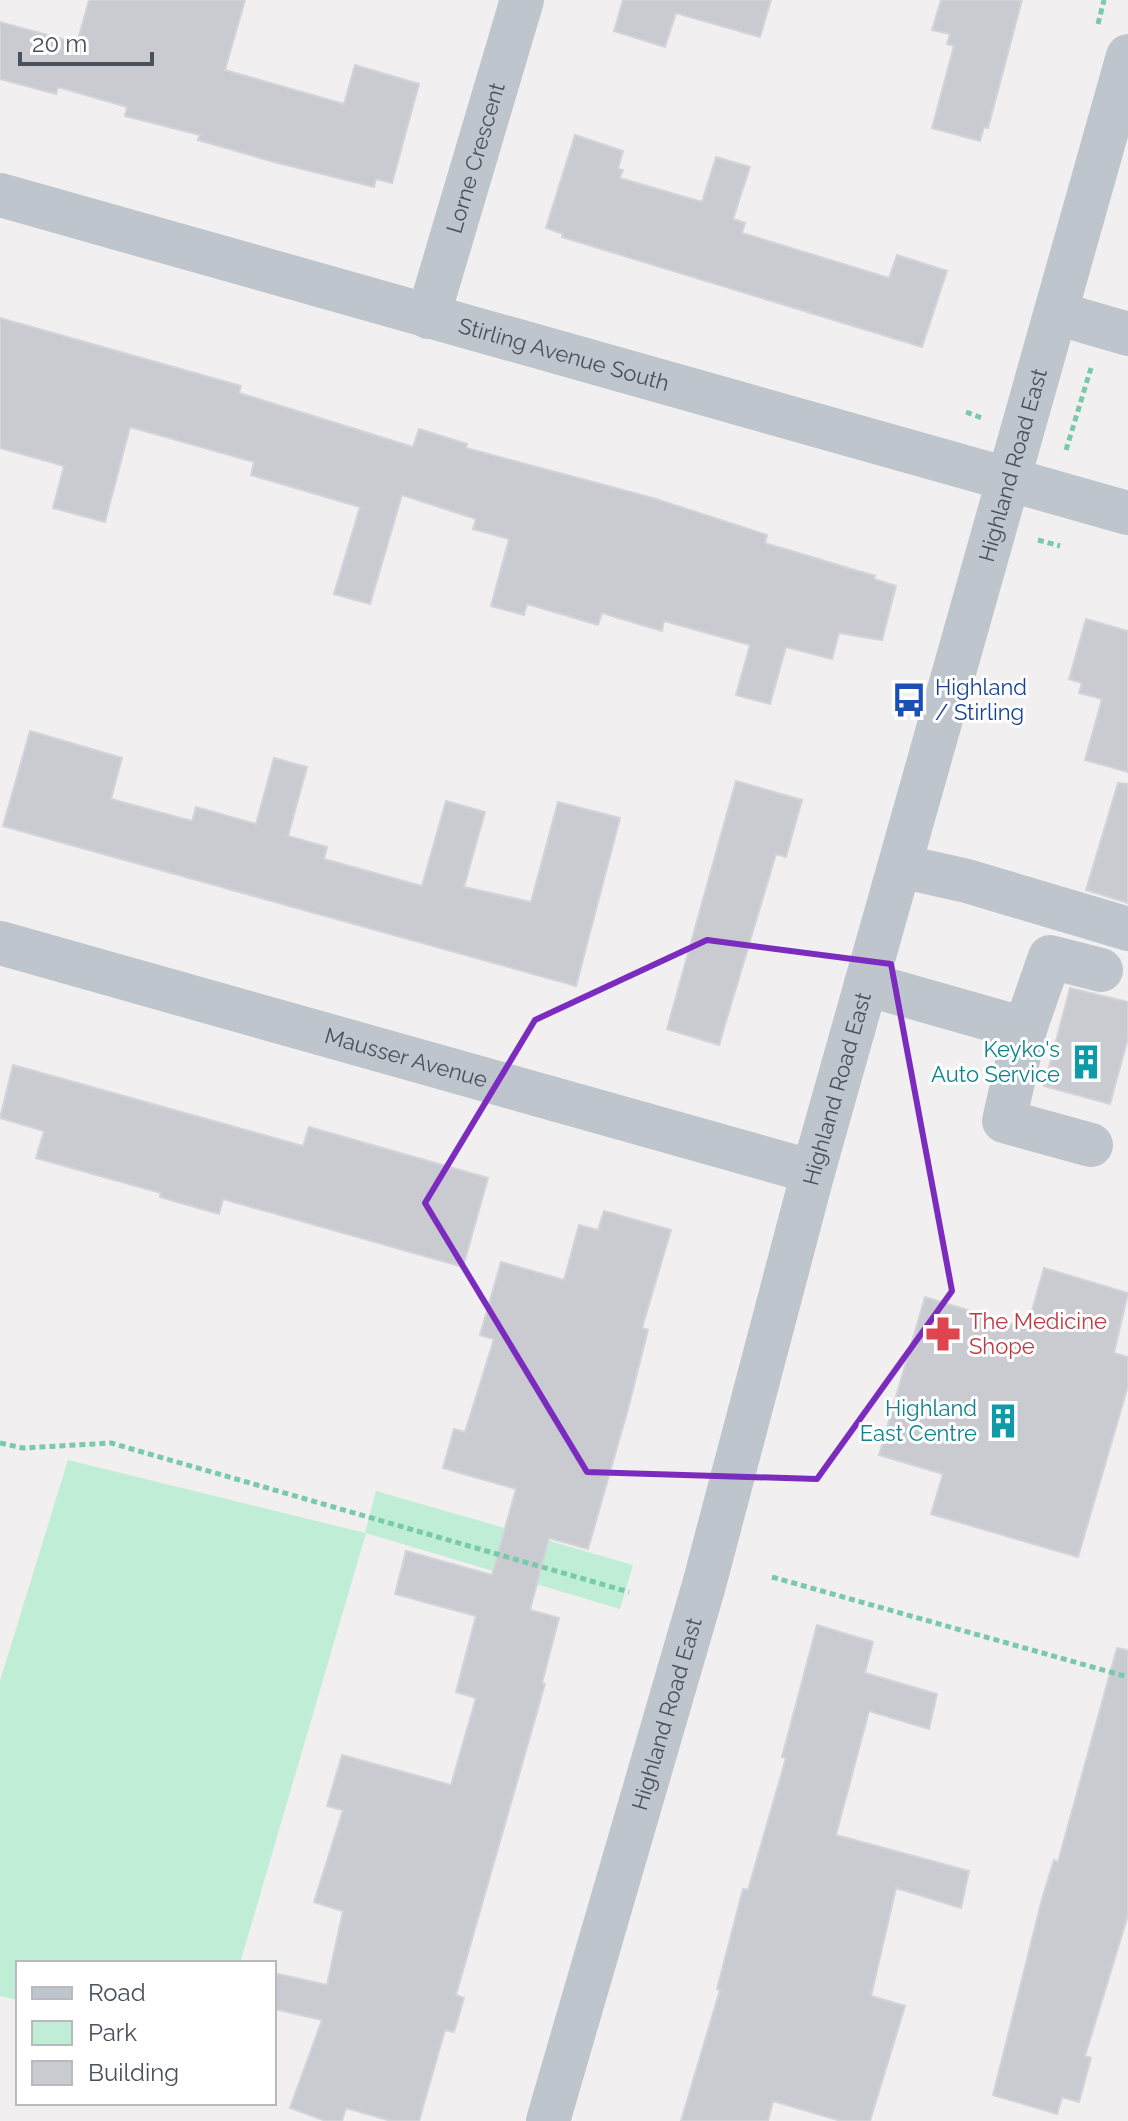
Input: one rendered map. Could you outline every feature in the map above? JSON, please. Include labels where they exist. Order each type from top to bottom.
[{"type":"street","name":"Lorne Crescent","points":[[428,317],[522,0]]},
{"type":"street","name":"Highland Road East","points":[[548,2121],[708,1570],[813,1172],[1128,56]]},
{"type":"street","name":"Stirling Avenue South","points":[[0,195],[1128,513]]},
{"type":"street","points":[[1056,313],[1128,334]]},
{"type":"street","points":[[900,866],[967,881],[1128,929]]},
{"type":"street","name":"Mausser Avenue","points":[[0,943],[813,1172]]},
{"type":"street","points":[[1091,1145],[1004,1121],[1025,1029],[1050,957],[1101,970]]},
{"type":"street","points":[[866,984],[1025,1029]]},
{"type":"path","points":[[0,1443],[23,1448],[111,1443],[629,1592]]},
{"type":"path","points":[[772,1577],[1128,1677]]},
{"type":"highlighted area","points":[[707,940],[891,964],[952,1291],[817,1479],[587,1472],[425,1203],[535,1020]]},
{"type":"green space","points":[[68,1460],[365,1533],[376,1491],[633,1565],[620,1609],[366,1533],[241,1961],[16,1961],[16,2000],[0,1996],[0,1681]]},
{"type":"building","points":[[89,0],[245,0],[225,70],[344,104],[355,65],[419,84],[392,183],[376,179],[374,187],[274,162],[198,140],[200,135],[125,116],[127,107],[58,87],[56,94],[0,79],[0,22],[77,43]]},
{"type":"building","points":[[623,0],[771,0],[760,37],[676,13],[665,47],[614,31]]},
{"type":"building","points":[[941,0],[1022,0],[988,128],[984,127],[980,141],[932,128],[954,46],[947,44],[950,34],[932,30]]},
{"type":"building","points":[[575,135],[623,151],[618,169],[623,170],[620,178],[702,202],[716,157],[750,167],[733,219],[745,223],[742,233],[889,278],[897,255],[947,271],[922,347],[562,237],[563,234],[546,228]]},
{"type":"building","points":[[0,318],[241,386],[239,393],[413,447],[419,429],[467,444],[466,448],[653,498],[767,535],[765,543],[875,576],[874,579],[896,586],[882,640],[839,633],[832,659],[786,647],[770,704],[736,695],[750,645],[664,621],[662,631],[602,613],[598,625],[527,604],[524,615],[491,606],[509,539],[473,529],[476,519],[402,495],[370,604],[334,594],[360,507],[251,475],[254,462],[130,427],[105,522],[53,508],[64,466],[0,448]]},
{"type":"building","points":[[1086,619],[1128,631],[1128,772],[1085,760],[1102,699],[1079,693],[1082,683],[1069,679]]},
{"type":"building","points":[[30,731],[122,758],[111,799],[192,821],[196,807],[256,824],[274,758],[307,767],[288,836],[327,847],[324,859],[422,886],[446,801],[485,812],[464,887],[531,902],[558,802],[620,818],[576,986],[3,826]]},
{"type":"building","points":[[736,781],[802,800],[786,857],[776,854],[719,1045],[667,1029]]},
{"type":"building","points":[[1118,783],[1128,784],[1128,903],[1086,890]]},
{"type":"building","name":"Keyko's Auto Service","points":[[1070,988],[1128,1002],[1128,1038],[1110,1104],[1044,1086]]},
{"type":"building","points":[[13,1065],[303,1146],[309,1127],[488,1178],[463,1267],[223,1199],[219,1214],[160,1197],[161,1193],[36,1158],[44,1131],[0,1118]]},
{"type":"building","points":[[604,1211],[671,1230],[642,1328],[648,1330],[628,1409],[588,1549],[549,1538],[530,1610],[559,1618],[542,1683],[545,1684],[456,1995],[464,1998],[454,2032],[445,2030],[419,2121],[391,2121],[346,2108],[342,2121],[326,2121],[290,2108],[322,2020],[276,2009],[276,1973],[327,1985],[343,1911],[314,1902],[343,1810],[327,1806],[342,1755],[451,1785],[476,1698],[456,1692],[476,1616],[395,1594],[406,1551],[492,1575],[516,1489],[443,1468],[454,1429],[465,1432],[494,1339],[480,1335],[501,1262],[564,1280],[579,1225],[598,1230]]},
{"type":"building","name":"Highland East Centre","points":[[1044,1268],[1128,1293],[1114,1353],[1128,1357],[1128,1386],[1078,1557],[931,1514],[943,1474],[879,1455],[925,1297],[1027,1328]]},
{"type":"building","points":[[817,1625],[873,1642],[865,1673],[937,1694],[929,1729],[869,1711],[836,1835],[969,1871],[961,1908],[896,1888],[871,1996],[905,2006],[870,2121],[841,2121],[773,2101],[768,2121],[681,2121],[720,1990],[717,1989],[743,1889],[748,1890],[786,1758],[782,1757]]},
{"type":"building","points":[[1117,1648],[1128,1650],[1128,1915],[1085,2056],[1091,2058],[1079,2102],[1062,2097],[1057,2114],[993,2095],[1042,1899],[1054,1860],[1058,1862]]},
{"type":"place","name":"Highland / Stirling","points":[[909,700]]},
{"type":"place","name":"Keyko's Auto Service","points":[[1086,1062]]},
{"type":"place","name":"The Medicine Shope","points":[[943,1334]]},
{"type":"place","name":"Highland East Centre","points":[[1003,1421]]}]
